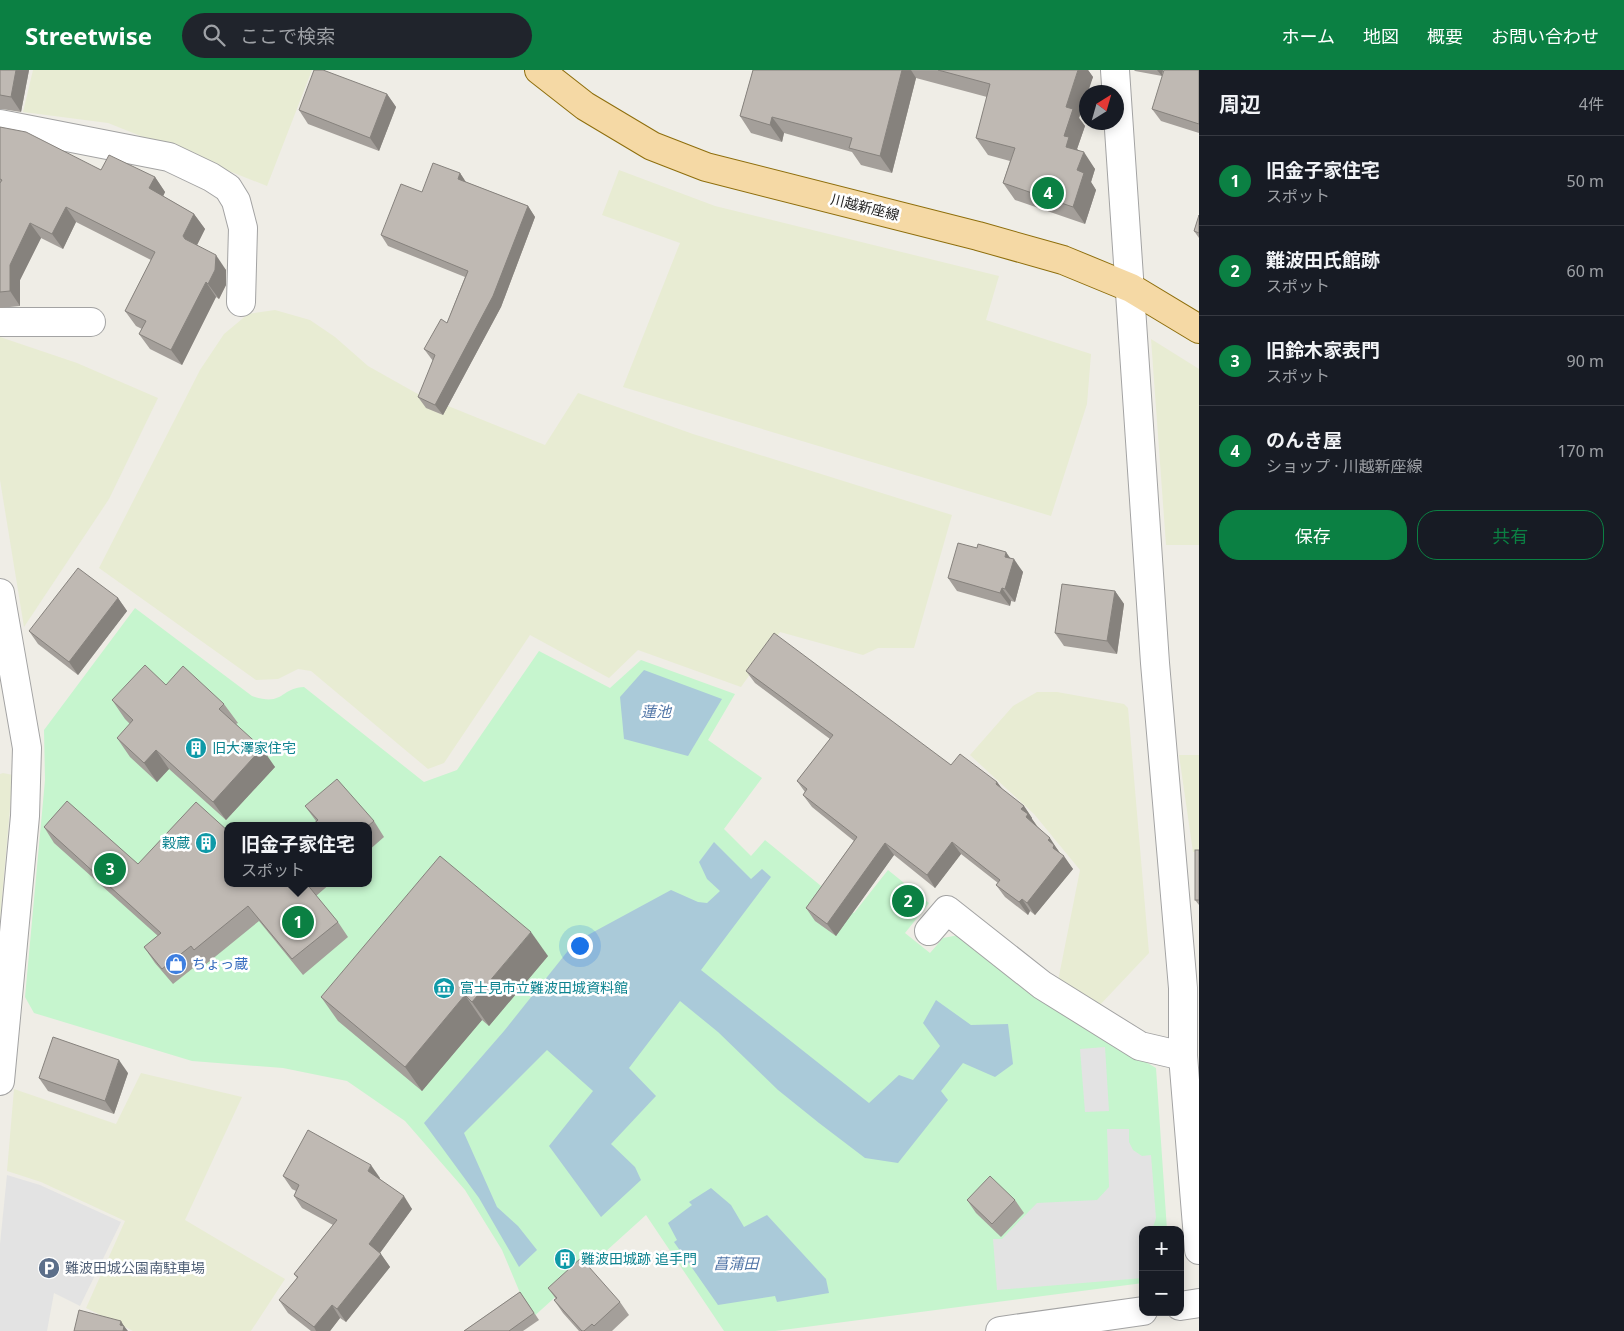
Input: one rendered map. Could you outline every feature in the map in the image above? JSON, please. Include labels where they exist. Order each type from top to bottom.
[{"type":"main road","name":"川越新座線","points":[[539,70],[584,106],[652,146],[706,167],[1054,257],[1131,288],[1199,329]]},
{"type":"street","points":[[1115,70],[1155,663],[1183,988],[1183,1056],[1199,1250]]},
{"type":"street","points":[[0,124],[170,157],[211,177],[228,188],[236,201],[243,228],[241,302]]},
{"type":"street","points":[[0,322],[91,322]]},
{"type":"street","points":[[0,593],[26,748],[25,816],[0,1081]]},
{"type":"street","points":[[929,932],[947,910],[1042,985],[1140,1046],[1183,1056]]},
{"type":"street","points":[[1184,1305],[1199,1303]]},
{"type":"street","points":[[1000,1331],[1139,1312]]},
{"type":"green space","points":[[33,70],[312,70],[267,186],[108,123],[23,112]]},
{"type":"green space","points":[[619,170],[715,206],[999,276],[986,320],[1091,354],[1087,404],[1051,516],[623,387],[680,243],[602,215]]},
{"type":"green space","points":[[275,310],[310,320],[335,337],[368,366],[416,393],[545,445],[578,393],[693,434],[952,515],[914,648],[878,648],[863,655],[780,632],[741,687],[638,650],[609,678],[530,635],[444,763],[428,769],[311,671],[298,669],[278,679],[256,680],[99,568],[200,370],[224,334],[248,314]]},
{"type":"green space","points":[[0,337],[77,363],[158,398],[109,499],[24,627],[0,480]]},
{"type":"green space","points":[[1151,339],[1199,369],[1199,545],[1166,545]]},
{"type":"green space","points":[[135,608],[252,696],[262,699],[276,698],[290,690],[304,687],[424,782],[457,770],[539,651],[610,688],[641,660],[735,694],[708,740],[762,778],[724,829],[751,856],[765,840],[854,913],[888,870],[929,903],[905,933],[930,953],[943,938],[959,935],[1035,996],[1156,1068],[1167,1226],[1139,1226],[1139,1284],[775,1331],[724,1331],[646,1215],[531,1319],[502,1250],[465,1190],[405,1121],[347,1081],[283,1068],[192,1061],[34,1013],[25,997],[45,780],[44,730]]},
{"type":"green space","points":[[1037,692],[1057,692],[1124,704],[1128,708],[1149,953],[1098,1007],[1058,981],[1080,870],[1034,814],[970,755],[1013,706]]},
{"type":"green space","points":[[1179,755],[1199,755],[1199,852],[1193,852]]},
{"type":"green space","points":[[0,774],[13,775],[0,920]]},
{"type":"green space","points":[[141,1073],[242,1097],[185,1220],[285,1279],[251,1331],[133,1331],[86,1308],[125,1221],[41,1182],[7,1171],[14,1089],[116,1124]]},
{"type":"shaded area","points":[[1105,1047],[1109,1111],[1085,1112],[1080,1049]]},
{"type":"shaded area","points":[[1107,1129],[1129,1129],[1129,1142],[1133,1150],[1142,1156],[1151,1155],[1156,1218],[1153,1226],[1139,1226],[1139,1278],[997,1290],[993,1239],[1002,1239],[1037,1203],[1097,1200],[1109,1187]]},
{"type":"shaded area","name":"難波田城公園南駐車場","points":[[7,1175],[40,1185],[121,1222],[80,1306],[54,1293],[47,1331],[0,1331],[0,1244]]},
{"type":"water","name":"蓮池","points":[[644,670],[722,699],[688,756],[624,739],[620,697]]},
{"type":"water","points":[[714,842],[751,879],[762,869],[771,877],[701,970],[869,1103],[899,1075],[913,1080],[940,1046],[923,1023],[936,1000],[971,1025],[1008,1024],[1013,1064],[995,1077],[963,1063],[941,1091],[948,1100],[898,1163],[865,1158],[778,1090],[718,1032],[680,1001],[629,1068],[656,1096],[611,1144],[635,1167],[641,1180],[601,1217],[549,1146],[593,1091],[547,1050],[464,1133],[497,1207],[518,1226],[537,1250],[519,1267],[479,1198],[424,1123],[504,1031],[575,942],[671,890],[698,902],[707,903],[720,891],[707,879],[699,862]]},
{"type":"water","name":"菖蒲田","points":[[711,1188],[731,1205],[744,1227],[767,1215],[826,1279],[829,1293],[777,1302],[775,1296],[718,1305],[674,1242],[677,1240],[668,1223],[692,1205],[689,1202]]},
{"type":"building","points":[[0,70],[16,70],[11,97],[0,95]]},
{"type":"building","points":[[314,70],[323,70],[387,94],[370,138],[299,110]]},
{"type":"building","points":[[753,70],[902,70],[880,156],[849,148],[852,138],[772,117],[770,125],[740,116]]},
{"type":"building","points":[[938,70],[1078,70],[1066,107],[1073,109],[1064,136],[1069,137],[1066,147],[1084,152],[1077,170],[1084,173],[1073,207],[1003,183],[1015,148],[976,138],[990,84]]},
{"type":"building","points":[[1164,70],[1199,70],[1199,124],[1152,109]]},
{"type":"building","points":[[0,127],[26,132],[101,170],[109,155],[155,177],[149,188],[194,214],[183,236],[185,239],[216,255],[215,270],[208,284],[206,282],[171,350],[139,334],[146,321],[125,311],[155,252],[66,207],[52,234],[30,223],[10,265],[10,291],[0,292],[0,183],[2,180],[0,179]]},
{"type":"building","points":[[433,163],[460,173],[458,179],[528,206],[493,296],[435,405],[418,397],[435,355],[424,349],[441,319],[447,323],[468,271],[381,235],[401,184],[422,192]]},
{"type":"building","points":[[1199,215],[1199,233],[1194,231]]},
{"type":"building","points":[[958,543],[977,548],[978,544],[1006,552],[1005,557],[1014,559],[1005,589],[1002,588],[1000,593],[948,578]]},
{"type":"building","points":[[78,568],[118,598],[69,662],[29,631]]},
{"type":"building","points":[[1062,584],[1115,591],[1107,641],[1055,633]]},
{"type":"building","points":[[774,633],[951,765],[960,754],[997,782],[996,784],[1024,806],[1021,809],[1028,814],[1026,817],[1050,838],[1048,840],[1054,845],[1053,848],[1064,856],[1027,903],[1022,899],[1019,902],[996,885],[1000,880],[952,842],[927,875],[885,843],[827,924],[806,908],[857,837],[803,795],[807,789],[797,781],[833,735],[746,671]]},
{"type":"building","name":"旧大澤家住宅","points":[[145,665],[166,685],[183,666],[224,704],[219,709],[262,748],[213,802],[156,750],[144,763],[117,738],[133,720],[112,700]]},
{"type":"building","points":[[337,779],[374,821],[372,823],[316,822],[318,820],[305,806]]},
{"type":"building","points":[[67,801],[138,864],[196,802],[224,827],[224,887],[309,887],[338,922],[292,959],[248,906],[194,950],[191,946],[162,969],[144,947],[161,933],[44,827]]},
{"type":"building","points":[[1195,850],[1199,850],[1199,900],[1195,900]]},
{"type":"building","name":"富士見市立難波田城資料館","points":[[440,856],[531,932],[472,1002],[465,995],[405,1067],[321,997]]},
{"type":"building","points":[[53,1037],[119,1060],[105,1101],[39,1078]]},
{"type":"building","points":[[308,1130],[371,1165],[368,1171],[404,1196],[369,1244],[381,1254],[337,1309],[332,1305],[314,1327],[279,1300],[298,1277],[294,1274],[337,1220],[294,1196],[299,1185],[283,1176]]},
{"type":"building","points":[[990,1176],[1015,1200],[992,1224],[967,1200]]},
{"type":"building","points":[[581,1258],[620,1302],[594,1326],[592,1324],[584,1331],[554,1300],[557,1298],[548,1288]]},
{"type":"building","points":[[520,1292],[534,1313],[509,1331],[464,1331]]},
{"type":"building","points":[[79,1310],[121,1321],[120,1325],[124,1326],[123,1331],[74,1331]]},
{"type":"place","name":"のんき屋","points":[[1048,193]]},
{"type":"place","name":"旧大澤家住宅","points":[[196,748]]},
{"type":"place","name":"穀蔵","points":[[206,843]]},
{"type":"place","name":"旧鈴木家表門","points":[[110,869]]},
{"type":"place","name":"難波田氏館跡","points":[[908,901]]},
{"type":"place","name":"旧金子家住宅","points":[[298,922]]},
{"type":"place","name":"ちょっ蔵","points":[[176,964]]},
{"type":"place","name":"富士見市立難波田城資料館","points":[[444,988]]},
{"type":"place","name":"難波田城跡 追手門","points":[[565,1259]]},
{"type":"place","name":"難波田城公園南駐車場","points":[[49,1268]]}]
